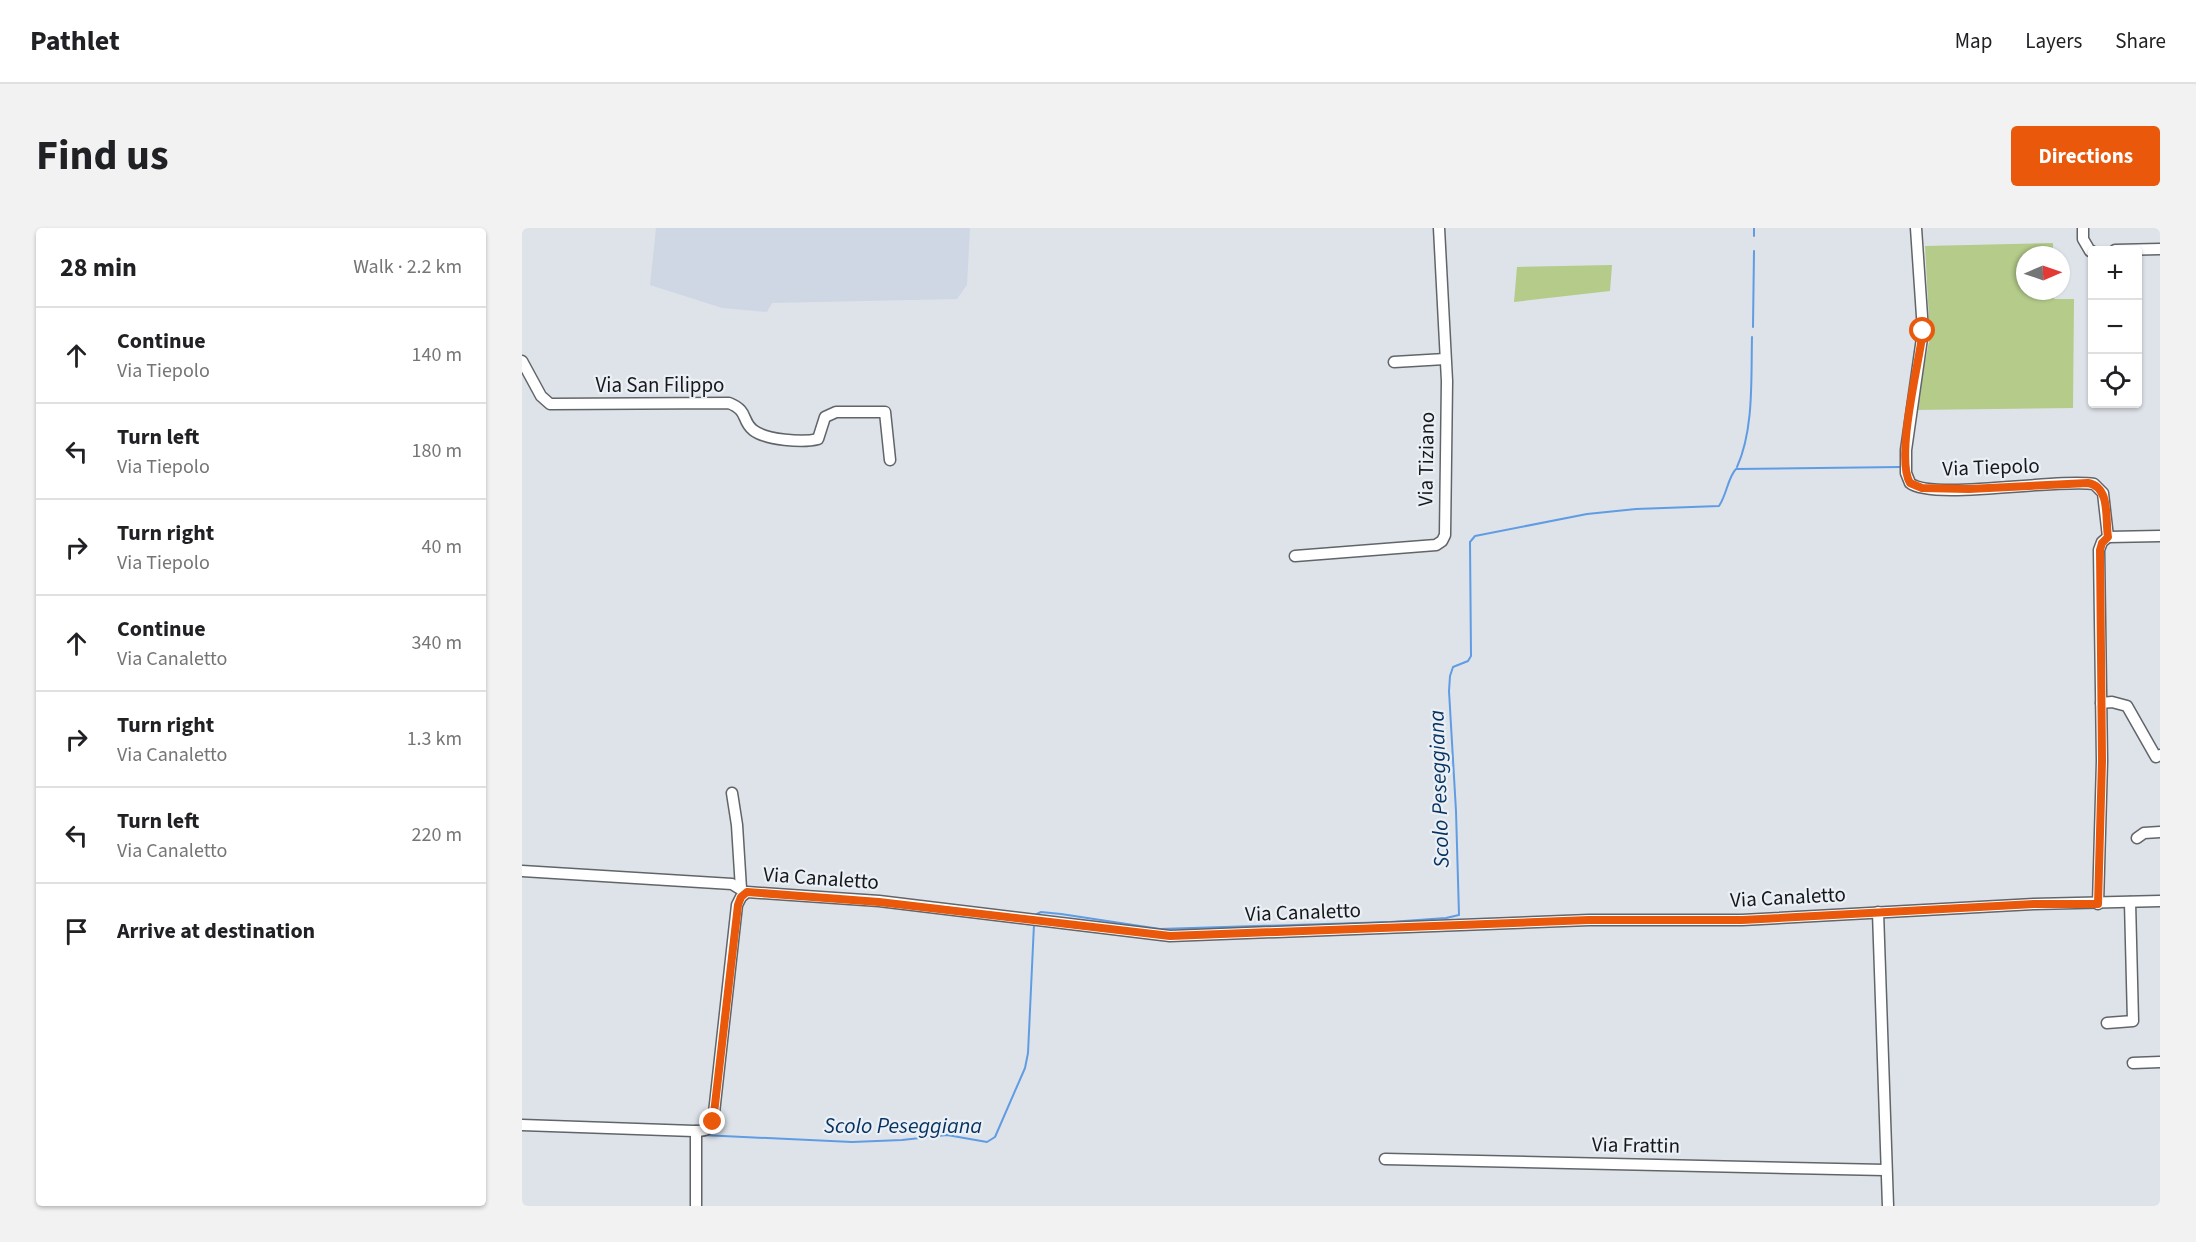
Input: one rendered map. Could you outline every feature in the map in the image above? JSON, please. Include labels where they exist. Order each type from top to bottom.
[{"type":"street","name":"Via Tiziano","points":[[1295,556],[1436,545],[1445,535],[1445,359],[1439,228]]},
{"type":"street","name":"Via Tiepolo","points":[[1916,228],[1923,331],[1906,450],[1906,473],[1910,483],[1922,488],[1945,489],[2094,484],[2103,492],[2108,537]]},
{"type":"street","points":[[2083,228],[2083,239],[2088,247]]},
{"type":"street","points":[[2142,249],[2160,249]]},
{"type":"street","points":[[1394,362],[1445,359]]},
{"type":"street","name":"Via San Filippo","points":[[522,361],[541,396],[550,404],[729,403],[741,408],[752,429],[766,436],[806,442],[818,439],[825,417],[836,412],[885,412],[890,460]]},
{"type":"street","points":[[2098,904],[2102,761],[2100,550],[2102,543],[2108,537],[2160,536]]},
{"type":"street","points":[[2101,703],[2112,702],[2127,706],[2156,757],[2160,755]]},
{"type":"street","points":[[732,793],[743,891]]},
{"type":"street","points":[[2137,838],[2144,833],[2160,832]]},
{"type":"street","points":[[522,871],[732,884],[743,891]]},
{"type":"street","name":"Via Canaletto","points":[[696,1131],[710,1128],[713,1122],[738,905],[743,891],[879,902],[1170,936],[1589,920],[1742,920],[2034,904],[2160,901]]},
{"type":"street","points":[[2107,1023],[2133,1021],[2130,902]]},
{"type":"street","points":[[1878,912],[1888,1206]]},
{"type":"street","points":[[2133,1063],[2160,1062]]},
{"type":"street","points":[[522,1125],[696,1131],[696,1206]]},
{"type":"street","name":"Via Frattin","points":[[1385,1160],[1885,1170]]},
{"type":"shaded area","points":[[656,228],[970,228],[967,285],[957,299],[772,303],[767,312],[722,308],[650,285]]},
{"type":"green space","points":[[2053,243],[2053,246],[2016,246],[2016,300],[2074,299],[2073,408],[1915,410],[1930,337],[1925,246]]},
{"type":"green space","points":[[1612,265],[1610,291],[1514,302],[1517,267]]},
{"type":"waterway","name":"Scolo Peseggiana","points":[[1754,228],[1754,236]]},
{"type":"waterway","name":"Scolo Peseggiana","points":[[1753,327],[1754,251]]},
{"type":"waterway","name":"Scolo Peseggiana","points":[[1737,467],[1749,420],[1752,337]]},
{"type":"waterway","name":"Scolo Peseggiana","points":[[1035,915],[1041,912],[1061,914],[1160,929],[1390,922],[1459,915],[1449,691],[1453,667],[1468,661],[1471,656],[1470,542],[1475,536],[1587,514],[1636,509],[1719,506],[1736,469],[1900,467]]},
{"type":"waterway","name":"Scolo Peseggiana","points":[[702,1135],[852,1142],[947,1135],[987,1142],[995,1137],[1025,1068],[1028,1053],[1034,924]]},
{"type":"route","points":[[713,1122],[738,905],[745,892],[879,902],[1170,936],[1589,920],[1670,922],[1742,920],[2034,904],[2098,904],[2102,761],[2100,550],[2102,543],[2108,537],[2103,492],[2094,484],[2088,483],[1969,489],[1922,488],[1910,483],[1906,473],[1908,422],[1923,331]]}]
